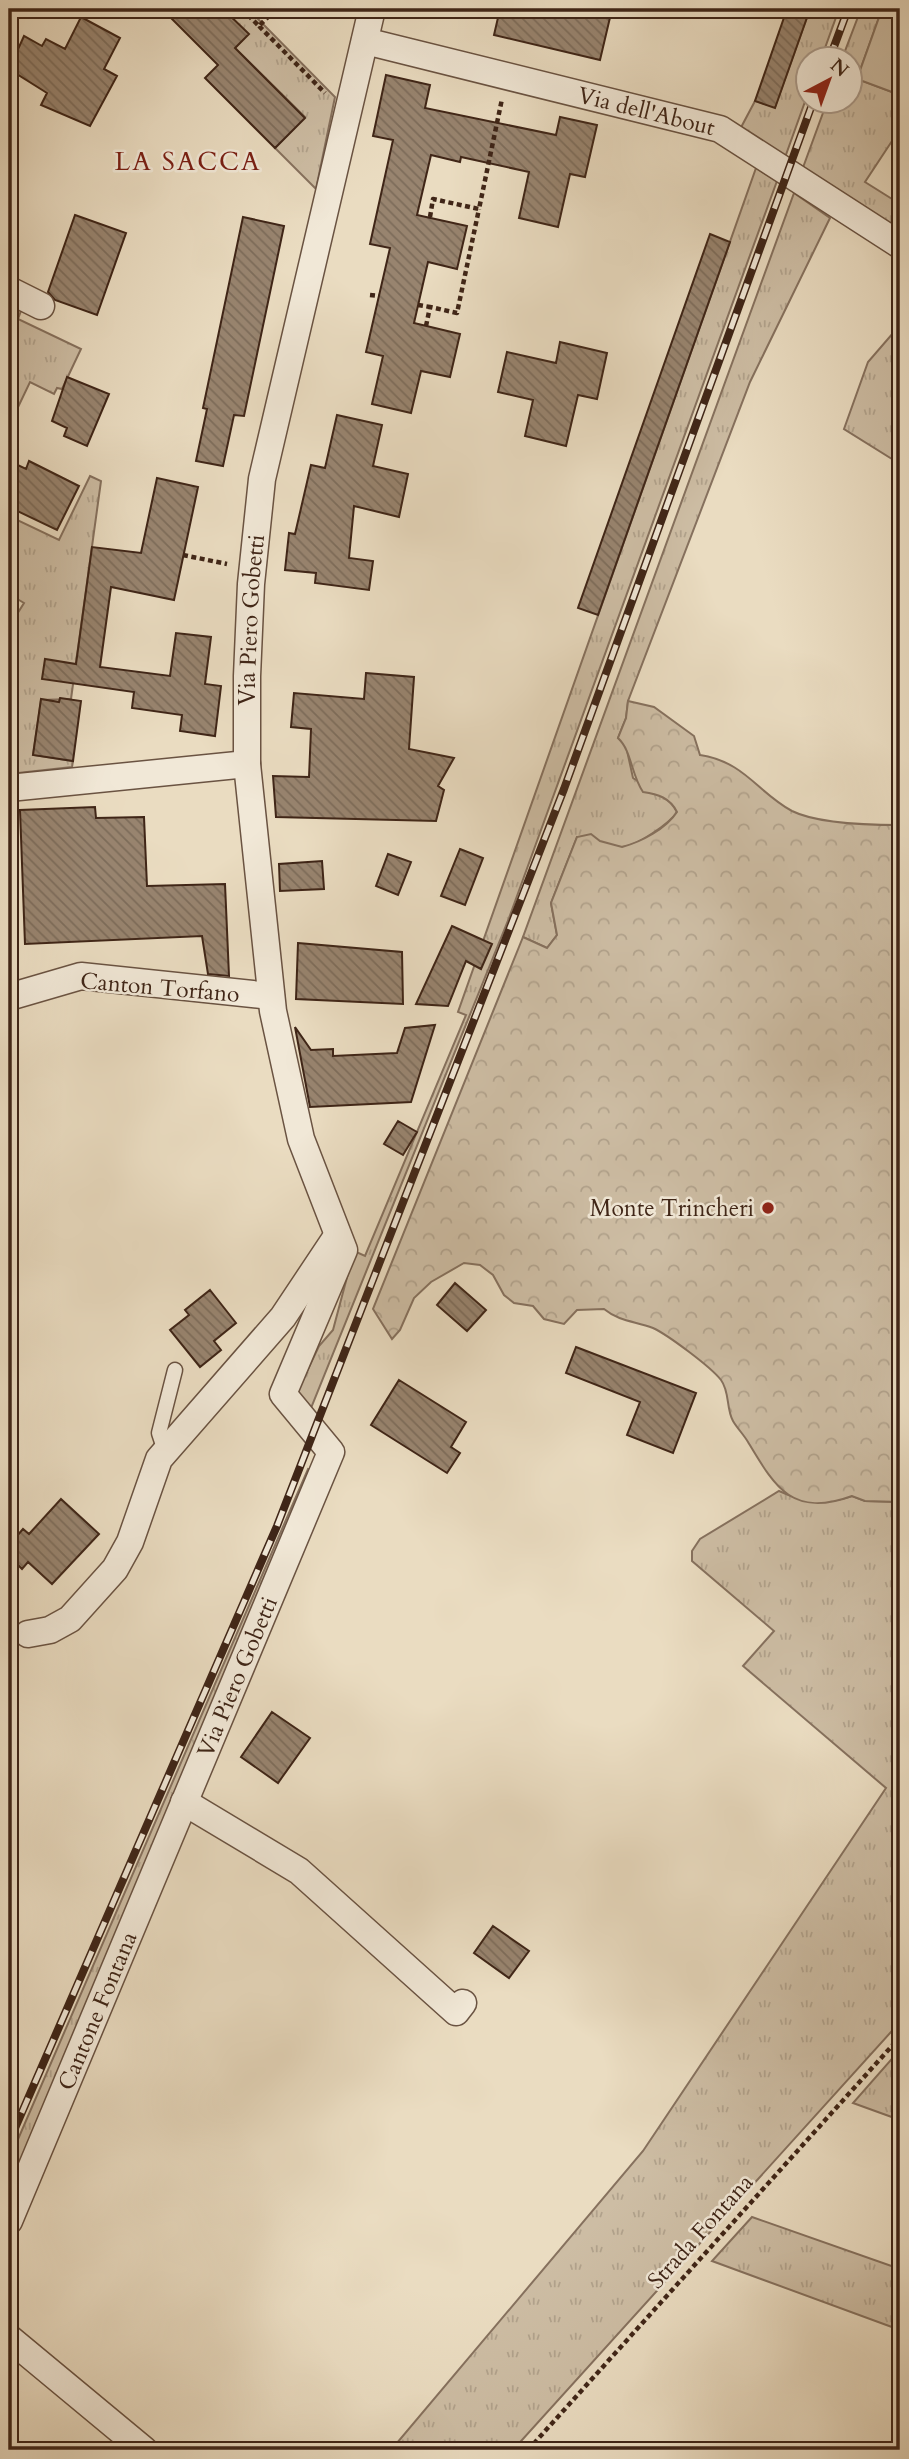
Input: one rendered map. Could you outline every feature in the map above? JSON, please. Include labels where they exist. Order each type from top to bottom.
[{"type":"street","name":"Via Piero Gobetti","points":[[184,1802],[331,1452],[284,1394],[344,1250],[301,1139],[271,996],[247,764],[247,676],[262,479],[372,9]]},
{"type":"street","name":"Via dell'About","points":[[365,41],[720,129],[900,245]]},
{"type":"street","points":[[9,290],[41,306]]},
{"type":"street","points":[[9,788],[247,764]]},
{"type":"street","name":"Canton Torfano","points":[[9,997],[81,976],[271,996]]},
{"type":"street","points":[[27,1634],[50,1630],[70,1619],[115,1569],[130,1542],[159,1459],[283,1317],[338,1234]]},
{"type":"street","points":[[184,1802],[299,1871],[456,2012],[463,2003]]},
{"type":"street","name":"Cantone Fontana","points":[[9,2221],[184,1802]]},
{"type":"street","points":[[9,2338],[140,2448]]},
{"type":"lane","points":[[165,1451],[159,1433],[174,1370]]},
{"type":"path","points":[[242,9],[348,116]]},
{"type":"path","points":[[259,26],[276,9]]},
{"type":"path","points":[[418,304],[457,313],[507,76]]},
{"type":"path","points":[[430,218],[433,199],[479,209]]},
{"type":"path","points":[[370,295],[379,296]]},
{"type":"path","points":[[426,326],[430,307]]},
{"type":"path","points":[[183,555],[253,570]]},
{"type":"path","name":"Strada Fontana","points":[[528,2450],[900,2037]]},
{"type":"green space","points":[[223,9],[267,9],[258,19],[335,97],[316,189],[275,148],[305,117],[235,48],[248,34]]},
{"type":"green space","points":[[810,9],[839,9],[826,46],[797,46]]},
{"type":"green space","points":[[861,9],[882,9],[864,59],[864,46],[847,46]]},
{"type":"green space","points":[[882,9],[900,9],[900,95],[864,82],[864,59]]},
{"type":"green space","points":[[794,54],[794,116],[800,116],[783,163],[737,135],[755,101],[775,107]]},
{"type":"green space","points":[[864,82],[900,95],[900,145],[892,141],[865,182],[900,204],[900,233],[801,173],[822,116],[864,116]]},
{"type":"green space","points":[[756,168],[777,181],[509,918],[311,1408],[301,1399],[298,1390],[319,1346],[333,1330],[354,1251],[365,1256],[466,1015],[458,1012]]},
{"type":"green space","points":[[794,193],[830,218],[750,382],[628,701],[626,718],[618,738],[626,746],[633,778],[672,803],[677,812],[652,834],[627,846],[611,846],[577,837],[551,903],[557,935],[547,948],[523,937]]},
{"type":"green space","points":[[9,302],[22,308],[18,319],[81,349],[62,389],[57,388],[54,394],[30,382],[9,426]]},
{"type":"green space","points":[[900,325],[900,464],[844,429],[868,362]]},
{"type":"green space","points":[[90,476],[101,481],[71,699],[41,700],[33,755],[73,761],[72,767],[9,774],[9,627],[24,603],[9,594],[9,516],[59,540]]},
{"type":"green space","points":[[628,701],[654,707],[694,736],[700,755],[740,771],[792,811],[830,821],[900,825],[900,1502],[865,1501],[852,1496],[814,1503],[788,1494],[767,1473],[733,1421],[726,1390],[716,1374],[660,1332],[622,1319],[604,1309],[577,1310],[564,1324],[544,1319],[533,1306],[514,1303],[504,1295],[493,1275],[480,1265],[464,1263],[431,1282],[414,1298],[400,1330],[392,1339],[373,1309],[523,937],[547,948],[557,935],[551,903],[577,837],[591,834],[600,841],[622,847],[652,834],[677,812],[663,797],[643,792],[623,743],[618,738],[626,718]]},
{"type":"green space","points":[[308,1469],[314,1472],[9,2194],[9,2160]]},
{"type":"green space","points":[[779,1491],[815,1501],[833,1501],[852,1496],[865,1501],[900,1502],[900,2022],[513,2450],[391,2450],[643,2151],[886,1788],[743,1666],[774,1631],[692,1561],[692,1551],[700,1539]]},
{"type":"green space","points":[[900,2049],[900,2120],[853,2103],[898,2052]]},
{"type":"green space","points":[[752,2217],[900,2269],[900,2330],[712,2261]]},
{"type":"building","points":[[162,9],[223,9],[249,34],[235,48],[305,118],[275,148],[205,78],[218,65]]},
{"type":"building","points":[[500,9],[612,9],[600,60],[494,35]]},
{"type":"building","points":[[787,9],[810,9],[797,46],[794,46],[794,54],[775,108],[755,101]]},
{"type":"building","points":[[81,17],[120,38],[104,69],[117,76],[90,126],[41,105],[47,93],[9,69],[24,36],[42,46],[46,39],[65,49]]},
{"type":"building","points":[[386,75],[430,85],[425,108],[556,135],[560,117],[597,125],[585,177],[570,174],[558,227],[519,218],[529,172],[461,157],[460,162],[431,155],[417,215],[467,226],[457,269],[428,262],[414,323],[460,334],[450,377],[421,371],[411,413],[372,404],[383,356],[366,352],[390,248],[370,244],[393,140],[373,136]]},
{"type":"building","points":[[75,215],[126,233],[97,315],[55,300],[48,292]]},
{"type":"building","points":[[243,217],[284,226],[244,416],[234,415],[223,466],[196,461],[207,409],[203,408]]},
{"type":"building","points":[[710,234],[730,242],[598,615],[578,608]]},
{"type":"building","points":[[560,342],[607,353],[597,399],[578,395],[566,446],[525,436],[533,400],[498,392],[507,352],[556,363]]},
{"type":"building","points":[[67,377],[109,394],[87,446],[64,436],[67,428],[52,421]]},
{"type":"building","points":[[337,415],[382,425],[373,466],[408,474],[399,517],[354,506],[349,558],[373,561],[369,590],[315,583],[316,573],[285,570],[289,533],[295,534],[311,465],[325,468]]},
{"type":"building","points":[[9,461],[26,469],[29,461],[79,486],[57,530],[9,507]]},
{"type":"building","points":[[157,478],[198,487],[174,600],[111,587],[100,667],[170,676],[176,633],[211,637],[205,684],[221,686],[215,736],[180,731],[182,715],[132,708],[134,692],[42,679],[45,659],[76,664],[92,547],[141,553]]},
{"type":"building","points":[[366,673],[414,677],[409,749],[454,758],[438,786],[444,790],[436,821],[276,817],[273,776],[309,777],[311,729],[291,727],[294,693],[364,699]]},
{"type":"building","points":[[60,698],[81,701],[73,761],[33,755],[41,699],[59,702]]},
{"type":"building","points":[[95,807],[96,818],[144,817],[147,886],[225,884],[229,976],[208,974],[202,936],[25,944],[20,810]]},
{"type":"building","points":[[460,849],[483,858],[465,905],[441,896]]},
{"type":"building","points":[[388,854],[411,862],[398,895],[376,886]]},
{"type":"building","points":[[322,861],[324,889],[280,891],[279,864]]},
{"type":"building","points":[[452,926],[492,944],[481,969],[466,961],[448,1006],[416,1004]]},
{"type":"building","points":[[298,943],[402,952],[403,1004],[296,999]]},
{"type":"building","points":[[435,1025],[411,1102],[310,1107],[295,1027],[311,1050],[333,1049],[333,1056],[397,1053],[405,1028]]},
{"type":"building","points":[[398,1121],[417,1132],[403,1155],[384,1144]]},
{"type":"building","points":[[455,1283],[486,1310],[467,1331],[437,1305]]},
{"type":"building","points":[[210,1290],[236,1323],[214,1341],[221,1350],[200,1367],[170,1330],[189,1315],[185,1310]]},
{"type":"building","points":[[576,1347],[696,1393],[673,1453],[627,1435],[640,1402],[566,1373]]},
{"type":"building","points":[[399,1380],[466,1422],[451,1447],[460,1453],[447,1473],[371,1425]]},
{"type":"building","points":[[61,1499],[99,1534],[52,1584],[28,1562],[22,1569],[9,1556],[9,1545],[23,1529],[29,1534]]},
{"type":"building","points":[[272,1712],[310,1738],[278,1783],[241,1757]]},
{"type":"building","points":[[493,1926],[529,1951],[509,1978],[474,1953]]},
{"type":"railway","points":[[834,46],[848,9]]},
{"type":"railway","points":[[9,2142],[277,1526],[564,789],[808,116]]},
{"type":"place","name":"Monte Trincheri","points":[[768,1208]]},
{"type":"district","name":"LA SACCA","points":[[188,161]]}]
